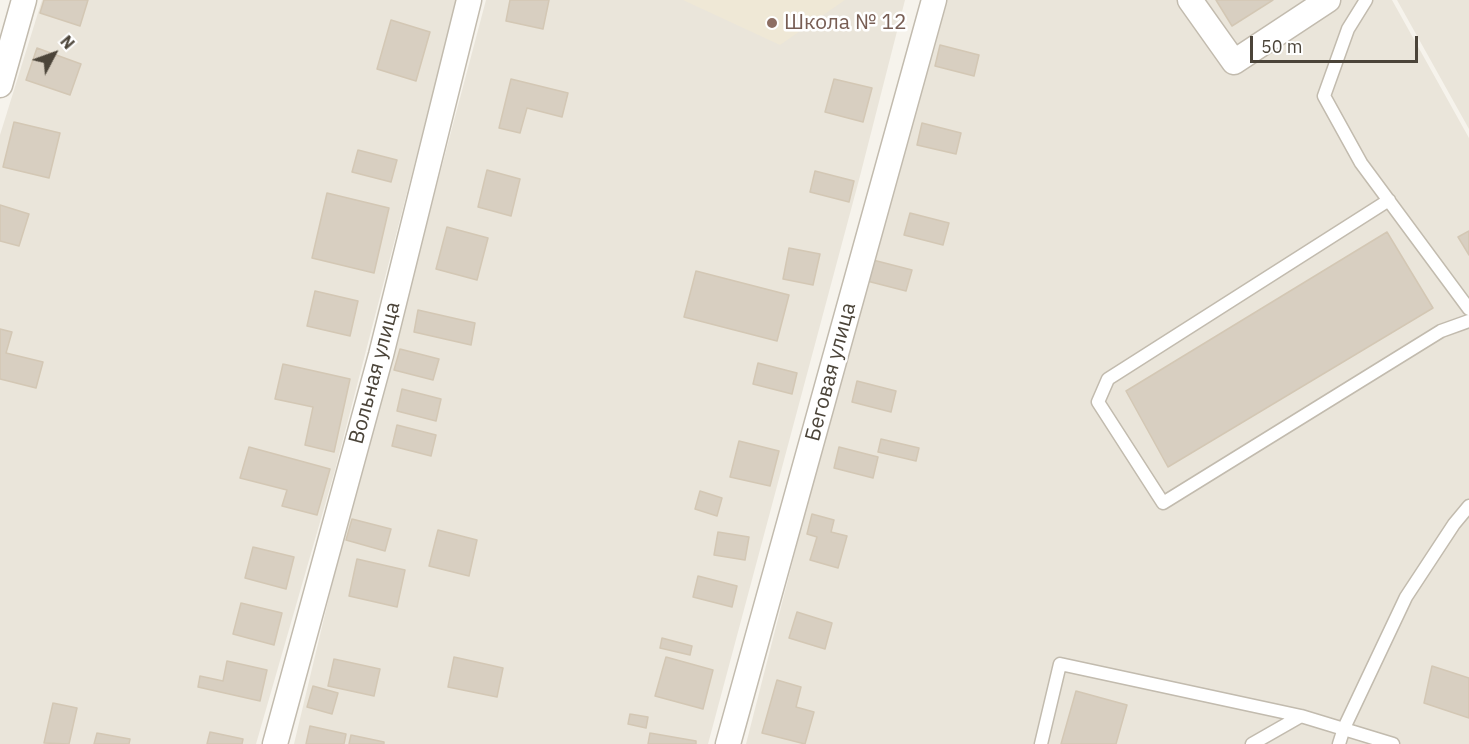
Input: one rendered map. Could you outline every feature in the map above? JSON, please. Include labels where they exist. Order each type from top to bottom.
[{"type":"street","points":[[0,85],[24,0]]},
{"type":"street","name":"Вольная улица","points":[[275,744],[381,355],[469,0]]},
{"type":"street","name":"Беговая улица","points":[[728,744],[934,0]]},
{"type":"street","points":[[1190,0],[1234,62],[1329,0]]},
{"type":"lane","points":[[1365,0],[1348,29],[1324,96],[1361,163],[1469,309]]},
{"type":"lane","points":[[1389,200],[1108,379],[1098,402],[1163,503],[1441,331],[1469,321]]},
{"type":"lane","points":[[1340,744],[1344,728],[1406,597],[1454,524],[1469,506]]},
{"type":"lane","points":[[1041,744],[1060,664],[1301,716],[1393,744]]},
{"type":"lane","points":[[1252,744],[1301,716]]},
{"type":"shaded area","points":[[42,0],[457,0],[335,470],[256,744],[0,744],[0,135]]},
{"type":"shaded area","points":[[486,0],[905,0],[708,744],[294,744],[342,543]]},
{"type":"shaded area","name":"Школа № 12","points":[[683,0],[845,0],[780,45]]},
{"type":"shaded area","points":[[943,0],[1392,0],[1469,138],[1469,744],[746,744],[871,255]]},
{"type":"shaded area","points":[[1397,0],[1469,0],[1469,129]]},
{"type":"building","points":[[44,0],[88,0],[80,26],[40,13]]},
{"type":"building","points":[[510,0],[549,0],[543,29],[506,21]]},
{"type":"building","points":[[1216,0],[1273,0],[1232,26]]},
{"type":"building","points":[[391,20],[430,32],[416,81],[377,69]]},
{"type":"building","points":[[940,45],[979,55],[974,76],[935,66]]},
{"type":"building","points":[[37,48],[81,64],[70,95],[26,80]]},
{"type":"building","points":[[511,79],[568,93],[562,117],[527,108],[520,133],[499,128]]},
{"type":"building","points":[[834,79],[872,88],[863,122],[825,112]]},
{"type":"building","points":[[14,122],[60,133],[49,178],[3,167]]},
{"type":"building","points":[[922,123],[961,133],[956,154],[917,145]]},
{"type":"building","points":[[358,150],[397,160],[391,182],[352,172]]},
{"type":"building","points":[[487,170],[520,179],[511,216],[478,207]]},
{"type":"building","points":[[815,171],[854,181],[849,202],[810,192]]},
{"type":"building","points":[[327,193],[389,208],[374,273],[312,258]]},
{"type":"building","points":[[0,205],[29,214],[19,246],[0,241]]},
{"type":"building","points":[[910,213],[949,223],[943,245],[904,235]]},
{"type":"building","points":[[447,227],[488,238],[477,280],[436,269]]},
{"type":"building","points":[[1469,231],[1469,255],[1458,237]]},
{"type":"building","points":[[1387,232],[1433,308],[1168,467],[1126,391]]},
{"type":"building","points":[[789,248],[820,254],[813,285],[783,279]]},
{"type":"building","points":[[873,260],[912,270],[906,291],[867,281]]},
{"type":"building","points":[[696,271],[789,295],[777,341],[684,317]]},
{"type":"building","points":[[315,291],[358,301],[350,336],[307,326]]},
{"type":"building","points":[[418,310],[475,323],[471,345],[414,332]]},
{"type":"building","points":[[0,329],[12,332],[6,353],[43,362],[36,388],[0,379]]},
{"type":"building","points":[[400,349],[439,359],[433,380],[394,370]]},
{"type":"building","points":[[758,363],[797,373],[792,394],[753,384]]},
{"type":"building","points":[[283,364],[350,379],[334,452],[305,445],[313,407],[275,399]]},
{"type":"building","points":[[857,381],[896,391],[891,412],[852,402]]},
{"type":"building","points":[[402,389],[441,399],[436,421],[397,411]]},
{"type":"building","points":[[397,425],[436,435],[431,456],[392,446]]},
{"type":"building","points":[[881,439],[919,448],[916,461],[878,452]]},
{"type":"building","points":[[739,441],[779,451],[770,486],[730,477]]},
{"type":"building","points":[[249,447],[330,469],[317,515],[282,506],[287,490],[240,478]]},
{"type":"building","points":[[839,447],[878,457],[873,478],[834,468]]},
{"type":"building","points":[[700,491],[722,498],[717,516],[695,509]]},
{"type":"building","points":[[812,514],[834,520],[831,532],[847,536],[838,568],[810,560],[817,537],[807,534]]},
{"type":"building","points":[[352,519],[391,529],[385,551],[346,540]]},
{"type":"building","points":[[438,530],[477,540],[469,576],[429,566]]},
{"type":"building","points":[[718,532],[749,537],[745,560],[714,555]]},
{"type":"building","points":[[253,547],[294,557],[286,589],[245,578]]},
{"type":"building","points":[[357,559],[405,570],[397,607],[349,596]]},
{"type":"building","points":[[698,576],[737,586],[732,607],[693,597]]},
{"type":"building","points":[[241,603],[282,613],[274,645],[233,634]]},
{"type":"building","points":[[797,612],[832,623],[825,649],[789,638]]},
{"type":"building","points":[[662,638],[692,646],[690,655],[660,648]]},
{"type":"building","points":[[454,657],[503,668],[497,697],[448,687]]},
{"type":"building","points":[[666,657],[713,670],[703,709],[655,696]]},
{"type":"building","points":[[334,659],[380,669],[374,696],[328,686]]},
{"type":"building","points":[[227,661],[267,670],[260,701],[198,687],[200,676],[223,681]]},
{"type":"building","points":[[1432,666],[1469,678],[1469,718],[1424,703]]},
{"type":"building","points":[[777,680],[801,687],[796,707],[814,712],[805,744],[762,733]]},
{"type":"building","points":[[313,686],[338,693],[332,714],[307,707]]},
{"type":"building","points":[[1076,691],[1127,705],[1116,744],[1061,744]]},
{"type":"building","points":[[53,703],[77,708],[69,744],[44,743]]},
{"type":"building","points":[[630,714],[648,717],[646,728],[628,724]]},
{"type":"building","points":[[310,726],[346,734],[344,744],[306,744]]},
{"type":"building","points":[[210,732],[243,739],[242,744],[207,744]]},
{"type":"building","points":[[97,733],[130,739],[129,744],[94,744]]},
{"type":"building","points":[[650,733],[696,741],[696,744],[648,744]]},
{"type":"building","points":[[351,735],[384,742],[384,744],[349,744]]},
{"type":"place","name":"Школа № 12","points":[[772,23]]}]
